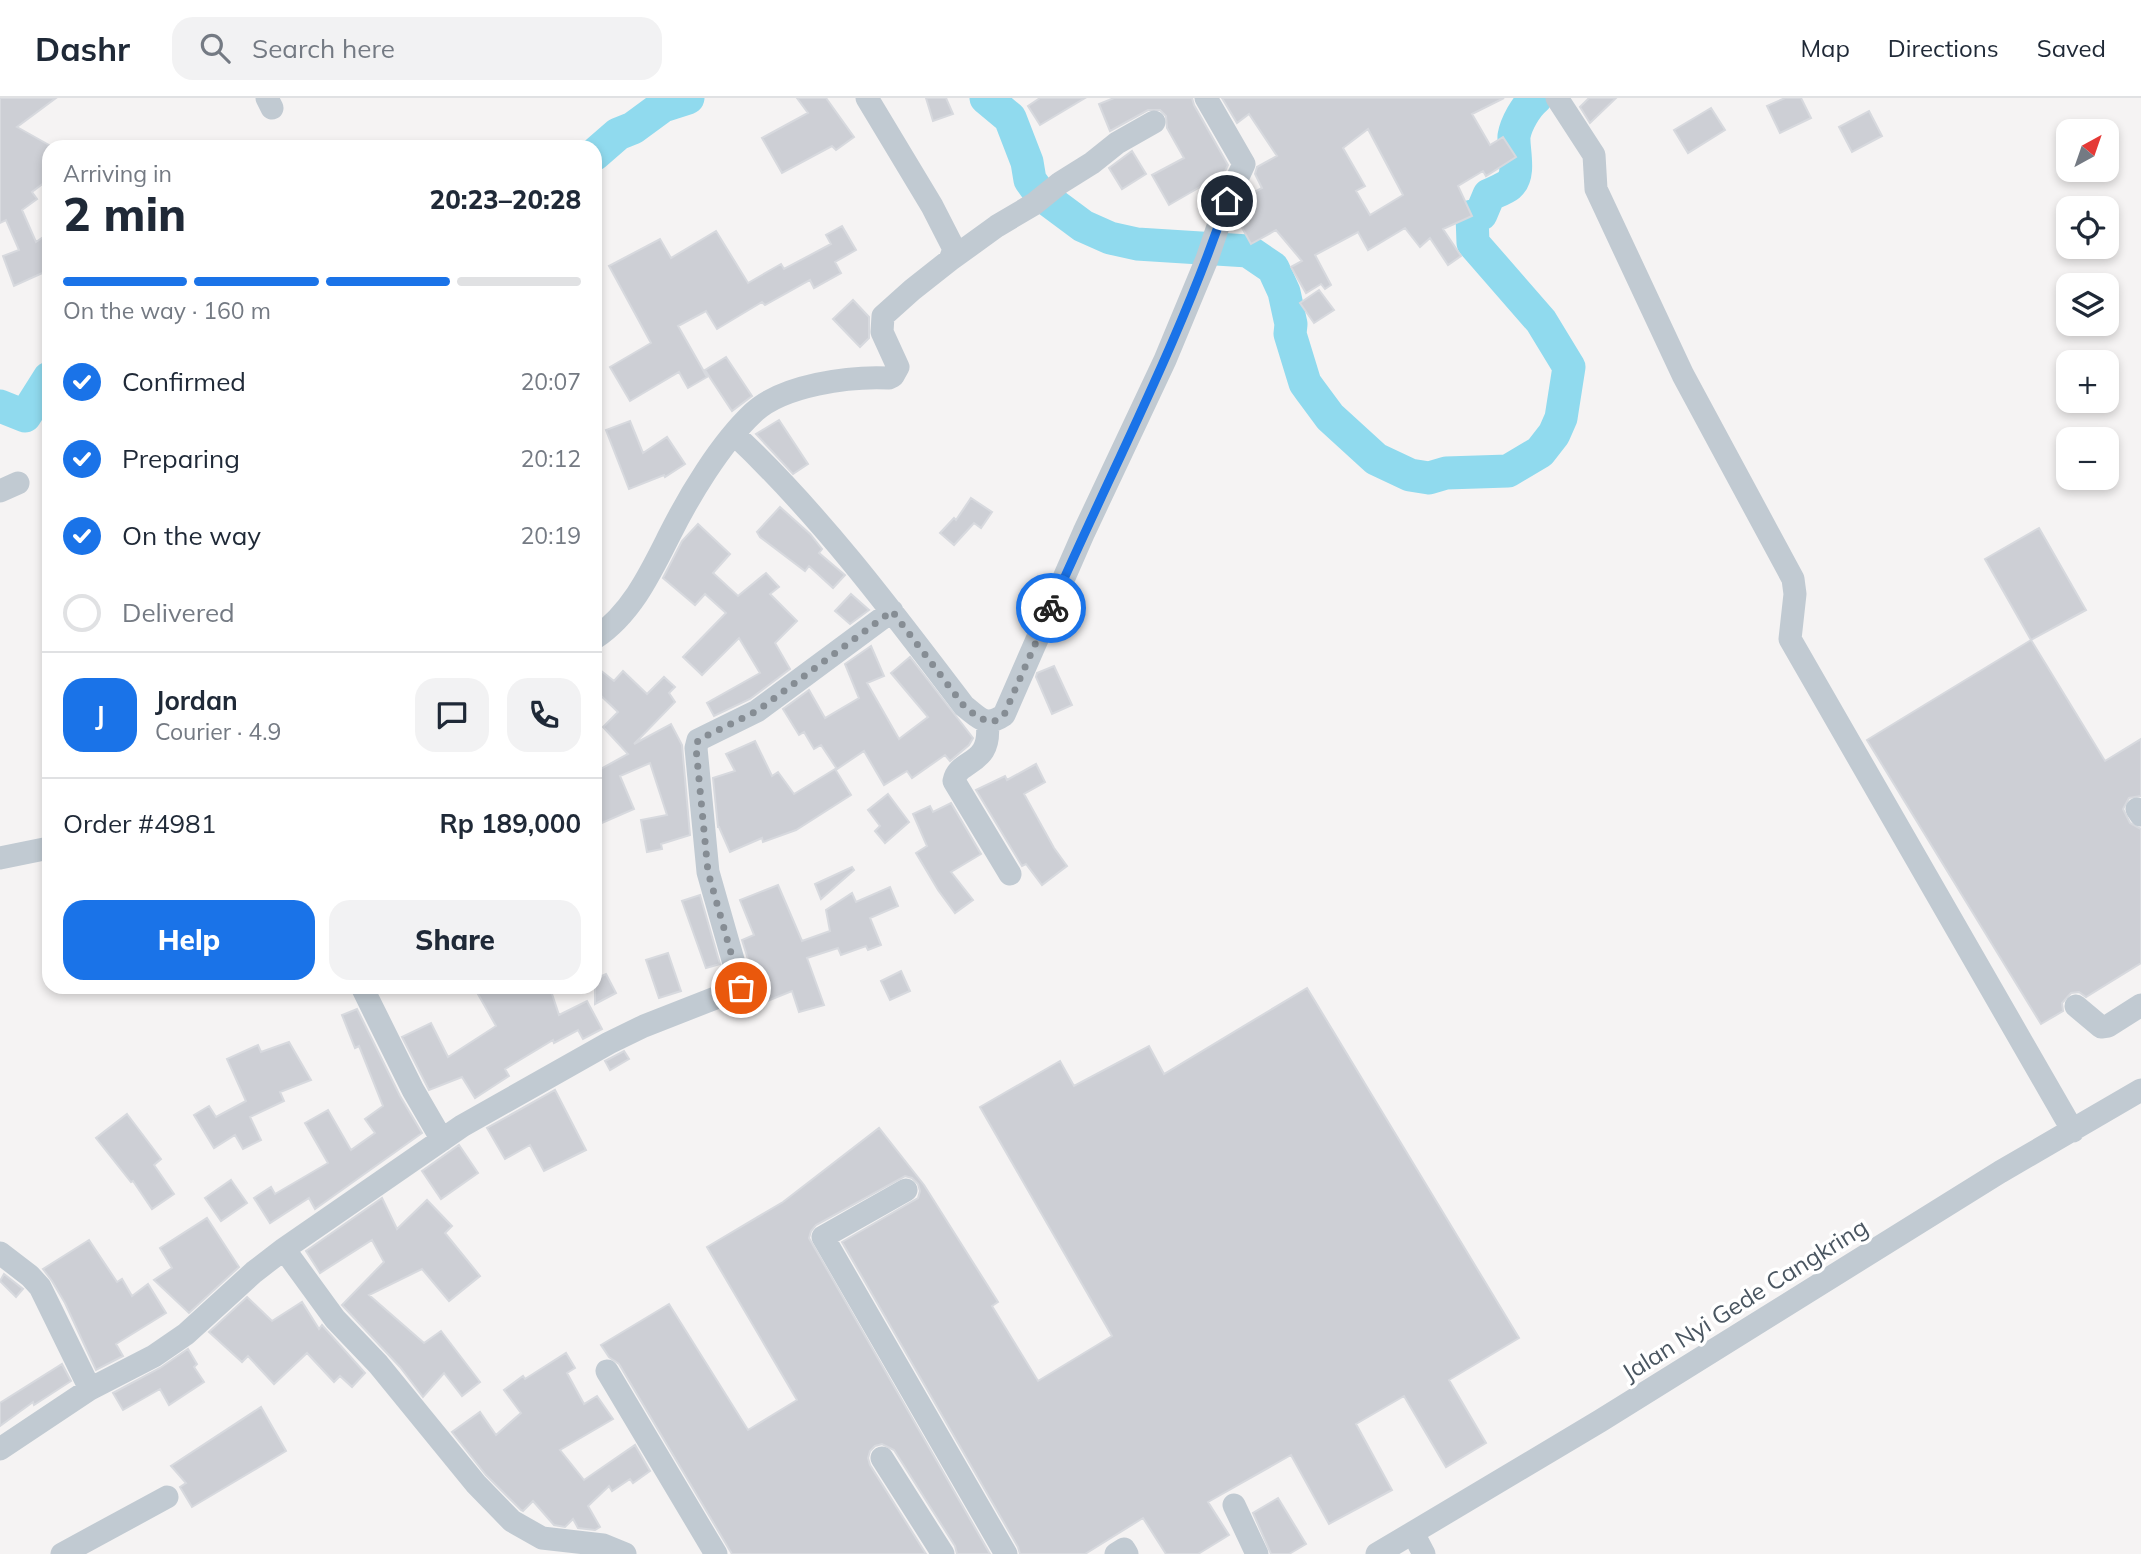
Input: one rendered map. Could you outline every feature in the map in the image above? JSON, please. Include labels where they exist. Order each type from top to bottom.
[{"type":"street","points":[[867,98],[951,241],[954,252],[950,260]]},
{"type":"street","points":[[735,435],[765,463],[826,530],[964,706],[987,722],[993,722],[1004,715],[1084,532],[1165,360],[1244,164],[1206,98]]},
{"type":"street","points":[[1558,100],[1594,155],[1596,189],[1684,374],[1793,579],[1795,594],[1790,639],[2073,1130]]},
{"type":"street","points":[[602,632],[623,614],[651,572],[673,527],[714,460],[753,412],[779,396],[844,380],[893,376],[898,367],[882,332],[883,316],[950,260],[997,226],[1154,122]]},
{"type":"street","points":[[0,1449],[90,1389],[154,1356],[186,1334],[254,1272],[284,1249],[462,1126],[609,1043],[644,1026],[741,988],[708,872],[696,748],[698,740],[757,711],[892,611]]},
{"type":"street","points":[[987,722],[989,738],[984,751],[956,773],[954,781],[1010,874]]},
{"type":"street","points":[[0,858],[42,849]]},
{"type":"street","points":[[365,994],[413,1090],[442,1140]]},
{"type":"street","points":[[2076,1006],[2101,1027],[2108,1026],[2141,1005]]},
{"type":"street","name":"Jalan Nyi Gede Cangkring","points":[[1377,1554],[1600,1421],[2000,1172],[2141,1090]]},
{"type":"street","points":[[905,1190],[823,1237],[1006,1554]]},
{"type":"street","points":[[284,1249],[335,1319],[378,1364],[476,1484],[512,1521],[542,1538],[603,1545],[625,1554]]},
{"type":"street","points":[[9,1260],[40,1287],[90,1389]]},
{"type":"street","points":[[607,1371],[716,1554]]},
{"type":"street","points":[[883,1458],[943,1554]]},
{"type":"street","points":[[62,1554],[167,1497]]},
{"type":"street","points":[[1234,1505],[1257,1554]]},
{"type":"street","points":[[1413,1532],[1424,1554]]},
{"type":"street","points":[[1116,1554],[1124,1549],[1127,1554]]},
{"type":"building","points":[[0,98],[56,98],[17,127],[42,141],[42,184],[32,192],[37,199],[22,210],[36,242],[42,238],[42,273],[14,286],[3,256],[19,250],[6,220],[0,223]]},
{"type":"building","points":[[797,98],[826,98],[854,137],[836,150],[832,146],[782,173],[762,138],[808,113]]},
{"type":"building","points":[[926,98],[946,98],[953,114],[933,121]]},
{"type":"building","points":[[1040,98],[1085,98],[1040,125],[1028,106]]},
{"type":"building","points":[[1114,98],[1192,98],[1228,165],[1224,173],[1169,205],[1152,175],[1184,158],[1167,128],[1166,116],[1160,110],[1148,110],[1110,131],[1099,104]]},
{"type":"building","points":[[1222,98],[1504,98],[1472,114],[1490,145],[1503,137],[1516,157],[1486,176],[1483,171],[1458,186],[1472,216],[1443,229],[1461,256],[1448,265],[1430,238],[1420,247],[1405,228],[1368,250],[1358,232],[1315,255],[1331,285],[1325,289],[1321,284],[1306,293],[1291,267],[1302,261],[1276,230],[1251,244],[1236,217],[1243,198],[1262,188],[1255,174],[1257,167],[1277,156],[1249,114],[1237,123]],"holes":[[[1368,129],[1403,195],[1370,215],[1356,191],[1365,186],[1343,148]]]},
{"type":"building","points":[[1589,98],[1616,98],[1590,123],[1580,107]]},
{"type":"building","points":[[1785,98],[1801,98],[1811,118],[1780,133],[1767,106]]},
{"type":"building","points":[[1711,108],[1725,130],[1688,153],[1674,130]]},
{"type":"building","points":[[1869,111],[1882,136],[1852,152],[1839,127]]},
{"type":"building","points":[[1132,151],[1146,174],[1122,189],[1109,168]]},
{"type":"building","points":[[842,226],[856,250],[835,262],[841,273],[814,288],[810,280],[765,305],[762,302],[717,329],[706,311],[678,326],[707,377],[688,388],[679,372],[630,401],[610,367],[651,343],[609,266],[660,239],[671,258],[716,231],[748,283],[781,264],[784,269],[831,244],[826,235]]},
{"type":"building","points":[[1319,290],[1334,310],[1314,323],[1300,303]]},
{"type":"building","points":[[853,300],[869,317],[869,338],[860,347],[833,319]]},
{"type":"building","points":[[726,357],[752,396],[732,411],[705,370]]},
{"type":"building","points":[[779,420],[808,464],[793,474],[756,434]]},
{"type":"building","points":[[630,421],[643,453],[667,437],[685,464],[665,477],[664,475],[629,489],[606,430]]},
{"type":"building","points":[[971,498],[992,512],[981,528],[974,523],[954,545],[940,533],[954,518],[956,520]]},
{"type":"building","points":[[780,507],[810,534],[822,549],[819,553],[845,575],[833,588],[809,566],[805,571],[760,537],[757,532]]},
{"type":"building","points":[[698,524],[730,554],[713,573],[738,596],[766,573],[779,587],[770,594],[797,621],[775,643],[790,669],[750,699],[714,716],[707,703],[760,673],[739,638],[702,675],[683,657],[726,613],[705,594],[695,605],[663,578],[682,541]]},
{"type":"building","points":[[2039,528],[2086,610],[2031,640],[1985,559]]},
{"type":"building","points":[[851,594],[869,610],[850,624],[835,611]]},
{"type":"building","points":[[2031,640],[2105,761],[2141,739],[2141,796],[2129,798],[2123,809],[2130,823],[2141,829],[2141,963],[2086,997],[2079,992],[2071,993],[2062,1003],[2063,1011],[2041,1024],[1867,740]]},
{"type":"building","points":[[871,646],[884,676],[867,683],[899,739],[928,717],[891,673],[910,657],[973,738],[969,745],[950,761],[945,755],[912,778],[907,771],[884,785],[864,751],[837,769],[821,745],[814,749],[804,732],[799,735],[783,709],[809,690],[825,718],[859,698],[845,664]]},
{"type":"building","points":[[1054,666],[1072,705],[1052,714],[1036,677],[1037,673]]},
{"type":"building","points":[[623,671],[647,694],[664,677],[675,687],[669,693],[675,702],[634,744],[671,724],[682,745],[690,835],[661,844],[662,849],[647,852],[641,820],[667,815],[650,763],[620,776],[634,809],[602,823],[602,768],[628,754],[603,727],[618,712],[602,697],[602,672],[614,681]]},
{"type":"building","points":[[755,741],[772,776],[778,772],[794,794],[835,769],[851,795],[796,830],[763,842],[762,838],[730,852],[718,827],[713,778],[735,771],[726,754]]},
{"type":"building","points":[[1036,764],[1045,782],[1024,794],[1067,866],[1042,885],[1026,864],[1022,866],[976,790],[1005,776],[1007,780]]},
{"type":"building","points":[[888,794],[909,822],[885,843],[875,831],[880,826],[868,810]]},
{"type":"building","points":[[951,803],[981,854],[951,872],[973,900],[955,913],[916,853],[927,846],[913,814],[930,806],[933,812]]},
{"type":"building","points":[[852,867],[854,870],[821,899],[815,884]]},
{"type":"building","points":[[778,885],[802,941],[830,931],[826,910],[852,893],[856,902],[890,887],[898,906],[870,918],[881,945],[868,950],[866,946],[841,955],[838,948],[807,958],[824,1005],[799,1012],[792,991],[760,1004],[754,992],[756,985],[742,940],[754,935],[740,900]]},
{"type":"building","points":[[700,895],[720,964],[706,968],[682,901]]},
{"type":"building","points":[[668,953],[681,991],[659,998],[646,960]]},
{"type":"building","points":[[901,971],[910,991],[890,1000],[881,981]]},
{"type":"building","points":[[606,974],[616,993],[595,1004],[595,994],[602,994],[602,976]]},
{"type":"building","points":[[1307,988],[1519,1338],[1449,1380],[1486,1443],[1446,1467],[1404,1396],[1356,1424],[1392,1490],[1329,1524],[1291,1455],[1208,1502],[1229,1535],[1198,1554],[1166,1554],[1143,1518],[1085,1554],[1020,1554],[842,1242],[918,1198],[918,1184],[905,1176],[816,1225],[809,1238],[990,1554],[957,1554],[955,1546],[894,1450],[882,1444],[870,1451],[870,1465],[926,1554],[732,1554],[619,1364],[609,1357],[601,1345],[669,1304],[748,1430],[797,1400],[707,1247],[783,1202],[879,1128],[924,1185],[998,1302],[992,1306],[1038,1381],[1112,1336],[980,1107],[1060,1061],[1074,1086],[1149,1046],[1164,1074]]},
{"type":"building","points":[[478,994],[552,994],[559,1015],[587,1001],[602,1029],[583,1039],[578,1030],[554,1043],[553,1040],[505,1069],[509,1076],[475,1098],[462,1077],[429,1090],[402,1037],[431,1023],[448,1057],[496,1026]]},
{"type":"building","points":[[357,1009],[400,1096],[422,1133],[315,1209],[309,1198],[270,1223],[254,1198],[271,1187],[275,1194],[328,1163],[305,1123],[328,1110],[351,1150],[375,1133],[365,1119],[383,1106],[359,1046],[355,1048],[342,1015]]},
{"type":"building","points":[[289,1042],[311,1080],[280,1092],[284,1101],[250,1117],[261,1140],[243,1149],[235,1135],[214,1148],[194,1115],[209,1106],[216,1117],[246,1101],[227,1059],[258,1045],[261,1052]]},
{"type":"building","points":[[624,1051],[629,1059],[610,1070],[605,1061]]},
{"type":"building","points":[[555,1090],[586,1150],[544,1171],[530,1145],[505,1159],[487,1128]]},
{"type":"building","points":[[127,1114],[161,1159],[154,1165],[174,1194],[152,1209],[133,1181],[131,1182],[96,1138]]},
{"type":"building","points":[[459,1145],[478,1173],[441,1199],[422,1171]]},
{"type":"building","points":[[231,1180],[247,1203],[221,1221],[205,1198]]},
{"type":"building","points":[[382,1198],[397,1229],[427,1200],[452,1226],[445,1233],[480,1276],[449,1301],[422,1269],[369,1295],[424,1343],[441,1331],[480,1382],[462,1396],[444,1373],[423,1397],[400,1367],[342,1305],[384,1262],[372,1240],[320,1273],[306,1251]]},
{"type":"building","points":[[207,1218],[239,1267],[189,1313],[154,1280],[172,1268],[160,1248]]},
{"type":"building","points":[[89,1240],[117,1282],[122,1279],[132,1296],[148,1284],[166,1313],[116,1344],[123,1356],[96,1370],[65,1303],[43,1269]]},
{"type":"building","points":[[4,1274],[23,1289],[16,1297],[0,1281]]},
{"type":"building","points":[[247,1297],[272,1321],[302,1302],[319,1329],[322,1325],[365,1373],[352,1387],[340,1376],[334,1382],[307,1353],[274,1384],[248,1356],[242,1362],[209,1332]]},
{"type":"building","points":[[188,1349],[197,1364],[194,1367],[204,1382],[169,1405],[160,1389],[123,1410],[113,1393],[160,1368]]},
{"type":"building","points":[[566,1353],[575,1368],[567,1373],[584,1404],[597,1396],[613,1419],[560,1450],[584,1480],[635,1445],[650,1471],[633,1483],[630,1479],[612,1491],[609,1486],[588,1506],[600,1527],[595,1530],[578,1528],[573,1519],[565,1527],[554,1525],[533,1501],[521,1510],[486,1475],[452,1432],[480,1412],[496,1435],[521,1413],[504,1390],[523,1376],[525,1379]]},
{"type":"building","points":[[62,1364],[71,1381],[34,1405],[33,1402],[0,1426],[0,1403]]},
{"type":"building","points":[[261,1407],[286,1451],[192,1507],[180,1487],[186,1483],[171,1466]]},
{"type":"building","points":[[1278,1498],[1306,1544],[1289,1554],[1271,1554],[1253,1513]]},
{"type":"waterway","points":[[602,148],[618,134],[633,128],[663,106],[688,98]]},
{"type":"waterway","points":[[986,98],[1010,118],[1027,162],[1030,180],[1040,194],[1083,226],[1110,238],[1137,244],[1248,251],[1273,268],[1284,292],[1291,324],[1290,334],[1305,383],[1330,417],[1376,459],[1410,475],[1429,478],[1446,473],[1508,471],[1540,452],[1554,434],[1561,418],[1569,367],[1541,321],[1473,243],[1472,216],[1481,214],[1489,195],[1513,181],[1516,169],[1515,131],[1525,110],[1536,98]]},
{"type":"waterway","points":[[0,406],[25,416],[42,389]]},
{"type":"way so far","points":[[741,988],[708,872],[696,748],[698,740],[757,711],[892,611],[964,706],[979,718],[993,722],[1004,715],[1051,608]]},
{"type":"route","points":[[1051,608],[1165,360],[1207,259],[1227,201]]}]
